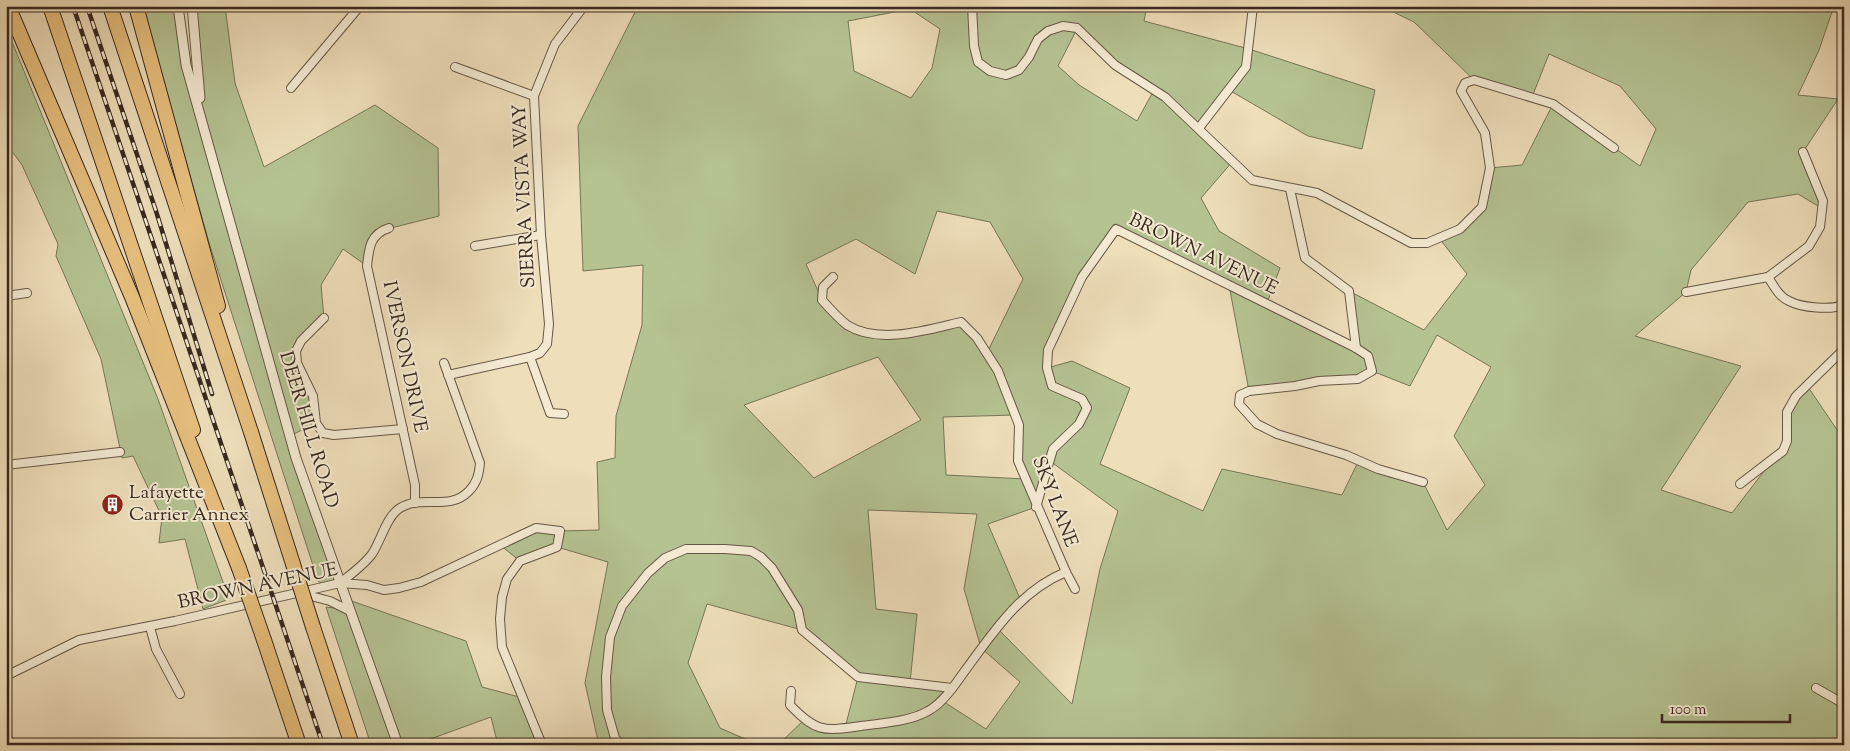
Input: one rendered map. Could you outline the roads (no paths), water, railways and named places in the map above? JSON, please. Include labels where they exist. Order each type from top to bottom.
[{"type":"highway","points":[[8,6],[132,297],[157,364],[216,506],[299,745]]},
{"type":"highway","points":[[50,6],[176,380],[216,506]]},
{"type":"highway","points":[[110,6],[352,745]]},
{"type":"highway","points":[[136,6],[206,255],[240,399]]},
{"type":"main road","points":[[6,738],[11,745]]},
{"type":"street","name":"DEER HILL ROAD","points":[[178,6],[186,65],[203,120],[296,458],[398,745]]},
{"type":"street","name":"DEER HILL ROAD","points":[[192,6],[203,120]]},
{"type":"street","points":[[291,88],[360,6]]},
{"type":"street","points":[[972,6],[974,46],[978,62],[990,71],[1006,75],[1019,70],[1029,58],[1038,39],[1048,31],[1063,26],[1077,28],[1115,65],[1165,97],[1252,180],[1317,193],[1411,242],[1427,243],[1460,229],[1482,207],[1490,168],[1485,133],[1461,91],[1465,83],[1474,80],[1553,104],[1614,148]]},
{"type":"street","points":[[1199,128],[1246,67],[1253,6]]},
{"type":"street","name":"SIERRA VISTA WAY","points":[[530,357],[540,353],[546,344],[549,324],[541,235],[534,96],[555,44],[580,7]]},
{"type":"street","points":[[455,67],[534,96]]},
{"type":"street","points":[[1686,292],[1768,277],[1810,246],[1820,226],[1823,201],[1803,152]]},
{"type":"street","points":[[1290,189],[1305,258],[1349,292],[1356,348],[1368,356],[1372,364],[1372,371],[1358,379],[1319,381],[1295,386],[1249,391],[1240,395],[1239,404],[1257,424],[1277,434],[1346,455],[1378,469],[1423,482]]},
{"type":"street","name":"IVERSON DRIVE","points":[[389,228],[379,231],[369,244],[367,266],[415,485],[414,503]]},
{"type":"street","name":"BROWN AVENUE","points":[[1036,507],[1053,449],[1079,424],[1087,408],[1082,399],[1052,386],[1046,368],[1048,350],[1082,277],[1116,229],[1356,348]]},
{"type":"street","points":[[476,246],[541,235]]},
{"type":"street","name":"SKY LANE","points":[[791,691],[790,705],[804,720],[824,730],[896,721],[928,711],[952,688],[1006,615],[1033,589],[1048,579],[1066,572],[1036,507],[1018,461],[1019,425],[998,371],[977,338],[960,322],[906,332],[866,334],[848,325],[822,300],[823,287],[833,277]]},
{"type":"street","points":[[1768,277],[1780,295],[1789,302],[1810,306],[1838,307],[1844,304]]},
{"type":"street","points":[[6,296],[27,292]]},
{"type":"street","points":[[324,318],[301,340],[296,351],[297,363],[313,396],[316,423],[323,433],[334,435],[403,429]]},
{"type":"street","points":[[1740,484],[1783,451],[1788,441],[1787,412],[1796,396],[1844,349]]},
{"type":"street","points":[[448,375],[530,357],[550,413],[564,414]]},
{"type":"street","points":[[340,584],[370,556],[389,520],[399,509],[414,503],[452,503],[464,496],[479,475],[480,463],[444,363]]},
{"type":"street","points":[[6,465],[120,452]]},
{"type":"street","name":"BROWN AVENUE","points":[[6,676],[80,640],[150,627],[340,584],[367,585],[384,590],[399,588],[421,582],[536,528],[560,531],[557,546],[520,561],[507,579],[502,597],[500,620],[502,646],[542,745]]},
{"type":"street","points":[[621,745],[615,738],[607,710],[606,677],[610,637],[622,606],[648,573],[664,558],[686,549],[742,550],[751,551],[761,557],[772,568],[798,610],[802,630],[858,677],[952,688]]},
{"type":"street","points":[[1066,572],[1075,589]]},
{"type":"street","points":[[301,594],[330,601],[350,611]]},
{"type":"street","points":[[150,627],[156,649],[180,694]]},
{"type":"street","points":[[1816,688],[1844,704]]},
{"type":"railway","points":[[73,6],[323,745]]},
{"type":"railway","points":[[87,6],[156,211],[212,394]]},
{"type":"place","name":"Lafayette Carrier Annex","points":[[113,504]]}]
